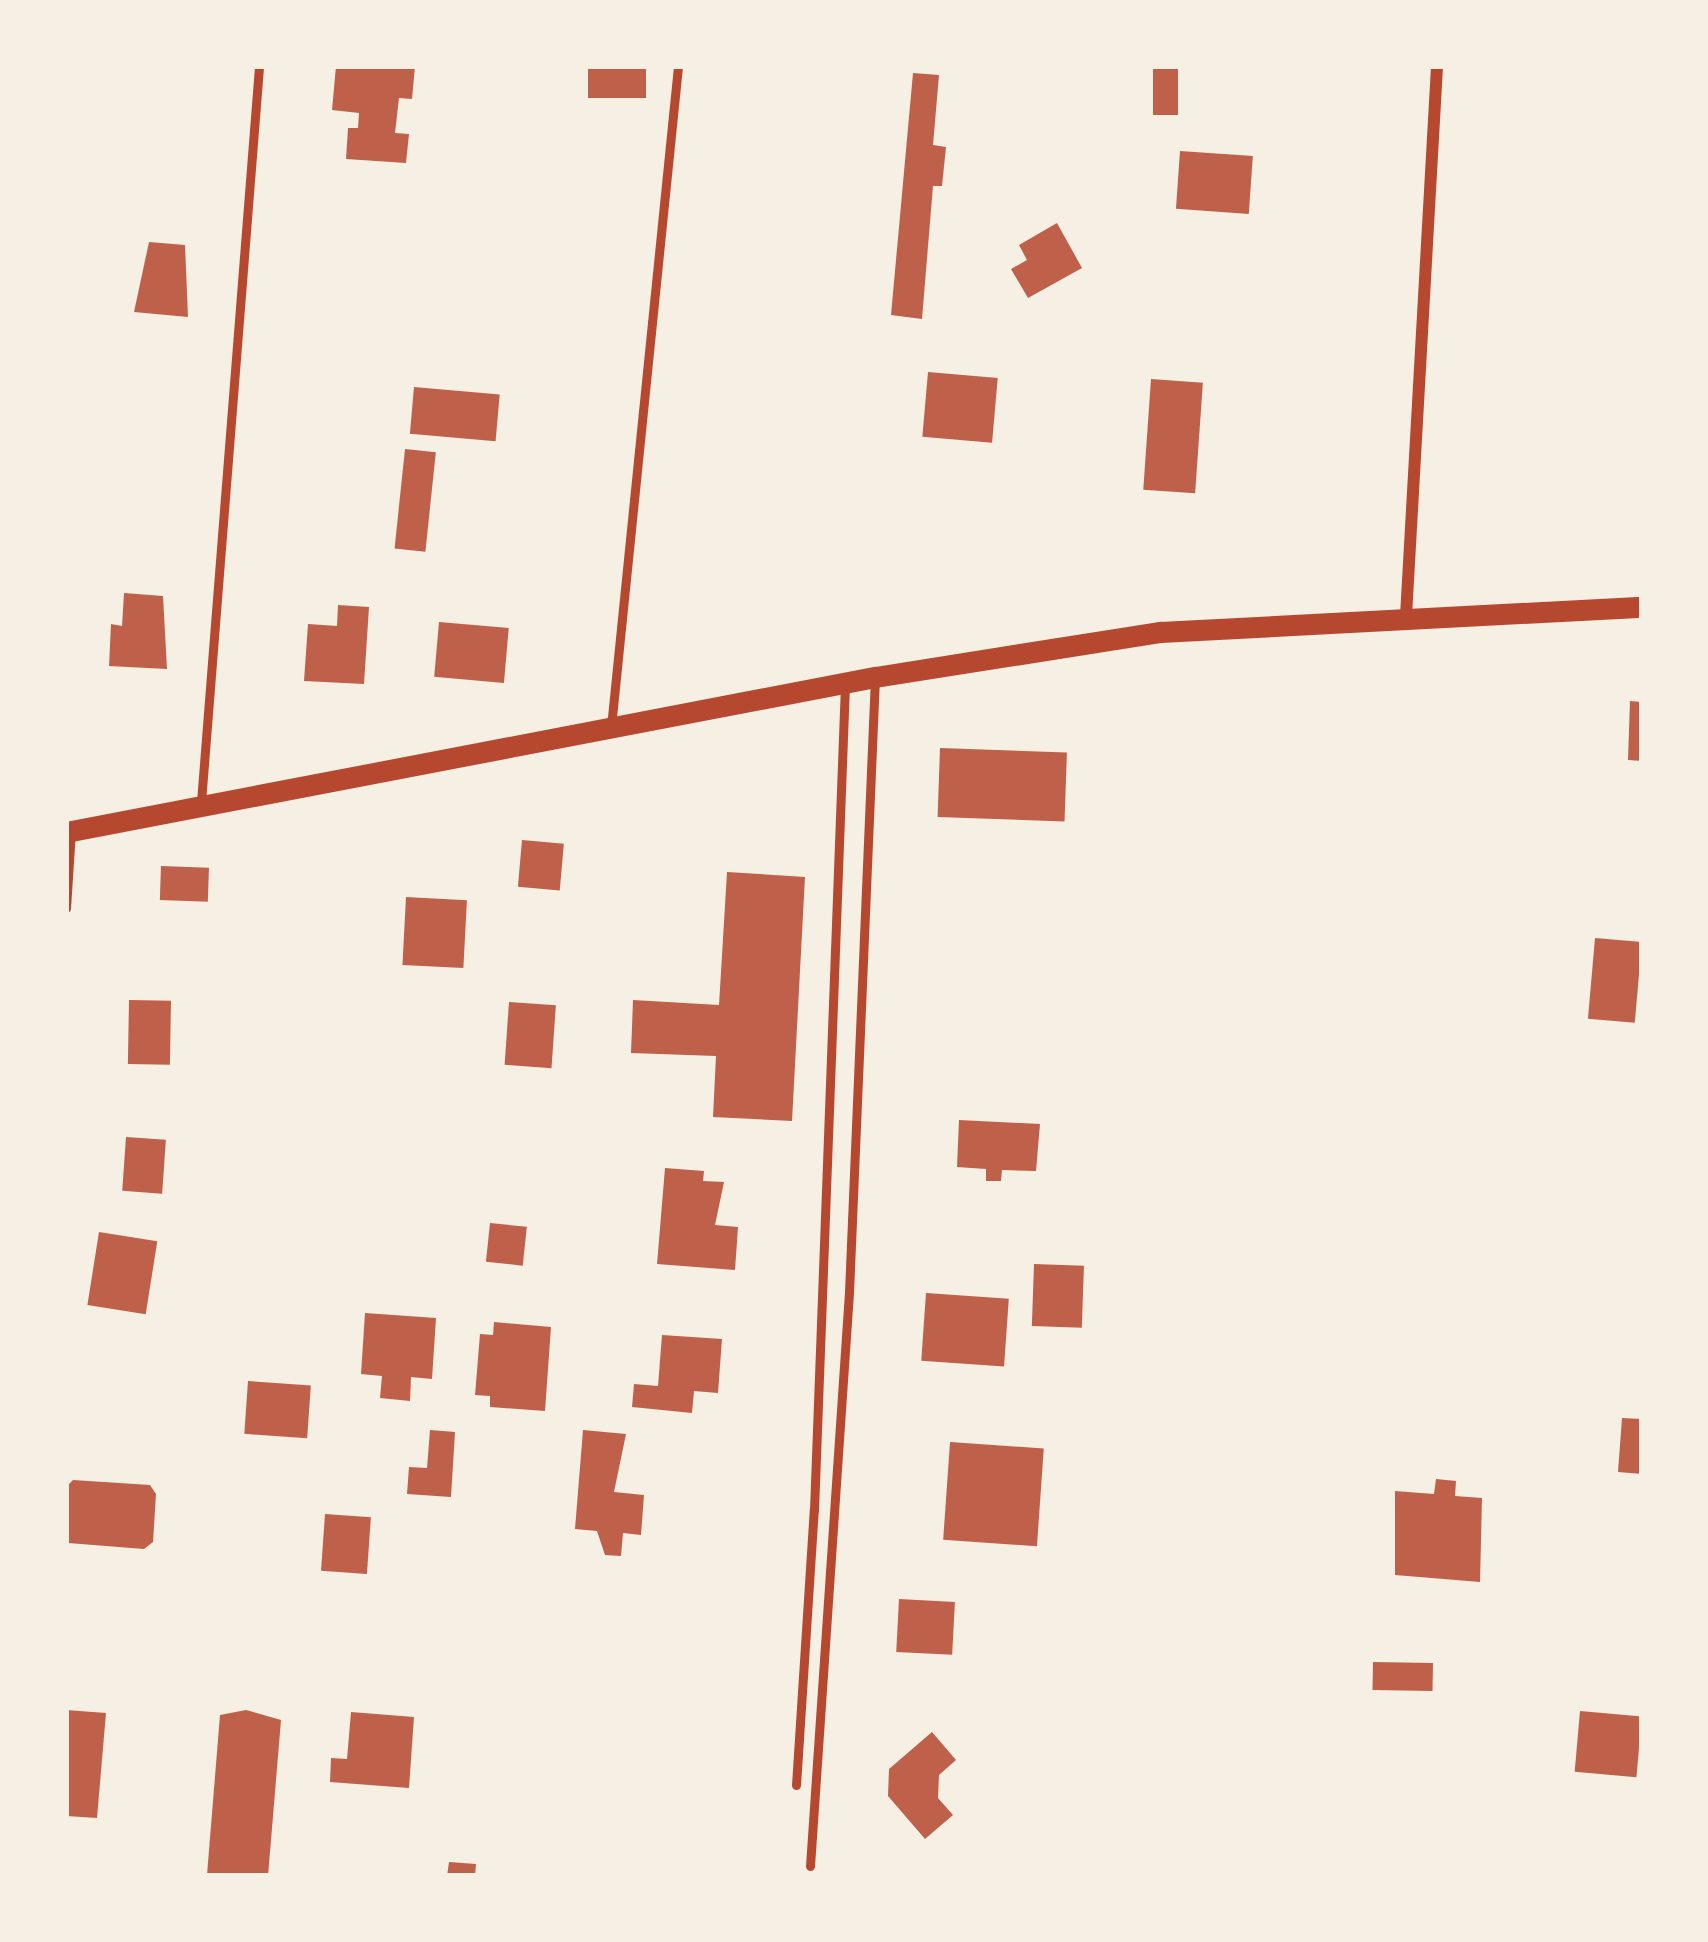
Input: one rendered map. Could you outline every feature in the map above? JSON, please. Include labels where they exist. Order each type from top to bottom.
[{"type":"street","points":[[1406,616],[1437,66]]},
{"type":"street","points":[[69,831],[875,676],[1160,632],[1642,607]]},
{"type":"lane","points":[[201,807],[260,66]]},
{"type":"lane","points":[[611,727],[677,66]]},
{"type":"lane","points":[[810,1866],[849,1292],[875,676]]},
{"type":"lane","points":[[796,1785],[814,1510],[844,683]]},
{"type":"lane","points":[[66,908],[69,831]]},
{"type":"building","points":[[336,66],[415,66],[412,99],[399,98],[395,133],[409,134],[406,163],[346,159],[348,128],[358,128],[359,113],[332,110]]},
{"type":"building","points":[[588,66],[646,66],[646,98],[588,98]]},
{"type":"building","points":[[1153,66],[1178,66],[1178,115],[1153,115]]},
{"type":"building","points":[[913,73],[939,75],[933,145],[946,147],[942,186],[933,186],[922,319],[891,315]]},
{"type":"building","points":[[1180,151],[1253,156],[1249,214],[1176,209]]},
{"type":"building","points":[[1057,223],[1082,268],[1028,298],[1011,269],[1027,260],[1019,245]]},
{"type":"building","points":[[149,242],[185,245],[188,317],[134,312]]},
{"type":"building","points":[[928,372],[998,378],[992,443],[922,437]]},
{"type":"building","points":[[1151,379],[1203,383],[1195,493],[1143,490]]},
{"type":"building","points":[[414,387],[500,394],[496,441],[410,434]]},
{"type":"building","points":[[405,449],[436,452],[425,552],[395,548]]},
{"type":"building","points":[[124,593],[163,596],[167,669],[109,666],[111,624],[122,626]]},
{"type":"building","points":[[338,605],[369,607],[364,684],[304,681],[308,624],[337,626]]},
{"type":"building","points":[[439,622],[509,628],[504,683],[434,677]]},
{"type":"building","points":[[1630,701],[1642,702],[1642,761],[1628,760]]},
{"type":"building","points":[[940,748],[1067,752],[1065,821],[938,817]]},
{"type":"building","points":[[522,840],[564,844],[560,890],[518,887]]},
{"type":"building","points":[[161,866],[209,868],[208,902],[160,900]]},
{"type":"building","points":[[727,872],[805,877],[792,1121],[713,1117],[716,1056],[631,1053],[633,1000],[719,1005]]},
{"type":"building","points":[[406,897],[467,900],[463,968],[402,965]]},
{"type":"building","points":[[1595,938],[1642,942],[1635,1023],[1588,1019]]},
{"type":"building","points":[[129,1000],[171,1001],[170,1065],[128,1064]]},
{"type":"building","points":[[509,1002],[556,1005],[551,1068],[505,1065]]},
{"type":"building","points":[[959,1120],[1040,1124],[1036,1171],[1002,1170],[1001,1181],[986,1181],[986,1169],[957,1167]]},
{"type":"building","points":[[126,1137],[166,1140],[162,1194],[122,1191]]},
{"type":"building","points":[[665,1168],[704,1171],[703,1181],[724,1182],[715,1225],[738,1227],[735,1270],[657,1264]]},
{"type":"building","points":[[490,1223],[527,1227],[523,1266],[486,1262]]},
{"type":"building","points":[[99,1232],[157,1241],[146,1314],[87,1305]]},
{"type":"building","points":[[1034,1264],[1084,1266],[1082,1328],[1032,1326]]},
{"type":"building","points":[[926,1293],[1009,1299],[1004,1367],[921,1361]]},
{"type":"building","points":[[365,1313],[436,1318],[432,1379],[411,1377],[410,1401],[380,1398],[382,1376],[361,1374]]},
{"type":"building","points":[[494,1322],[551,1327],[545,1411],[490,1407],[490,1396],[475,1395],[480,1334],[493,1335]]},
{"type":"building","points":[[662,1335],[722,1339],[718,1393],[694,1391],[692,1413],[632,1407],[634,1384],[658,1386]]},
{"type":"building","points":[[248,1381],[311,1385],[307,1438],[244,1434]]},
{"type":"building","points":[[1622,1418],[1642,1419],[1642,1474],[1618,1472]]},
{"type":"building","points":[[430,1430],[455,1432],[451,1497],[407,1494],[409,1467],[427,1468]]},
{"type":"building","points":[[583,1430],[626,1434],[614,1492],[644,1495],[641,1535],[623,1533],[621,1556],[605,1555],[597,1531],[575,1529]]},
{"type":"building","points":[[950,1442],[1044,1449],[1037,1546],[943,1540]]},
{"type":"building","points":[[1436,1479],[1456,1481],[1455,1496],[1482,1498],[1480,1582],[1395,1575],[1395,1491],[1434,1494]]},
{"type":"building","points":[[73,1480],[150,1485],[156,1494],[153,1542],[144,1549],[68,1543],[66,1487]]},
{"type":"building","points":[[325,1514],[371,1517],[367,1574],[321,1571]]},
{"type":"building","points":[[899,1599],[955,1602],[952,1655],[896,1652]]},
{"type":"building","points":[[1373,1662],[1433,1663],[1433,1691],[1373,1690]]},
{"type":"building","points":[[66,1710],[106,1713],[97,1818],[66,1816]]},
{"type":"building","points":[[246,1710],[281,1720],[268,1876],[207,1875],[220,1715]]},
{"type":"building","points":[[1580,1711],[1642,1716],[1636,1777],[1575,1772]]},
{"type":"building","points":[[351,1712],[414,1717],[409,1788],[330,1782],[331,1758],[347,1759]]},
{"type":"building","points":[[932,1732],[956,1760],[939,1775],[938,1798],[953,1815],[925,1839],[888,1796],[889,1769]]},
{"type":"building","points":[[449,1862],[476,1864],[475,1876],[447,1876]]}]
